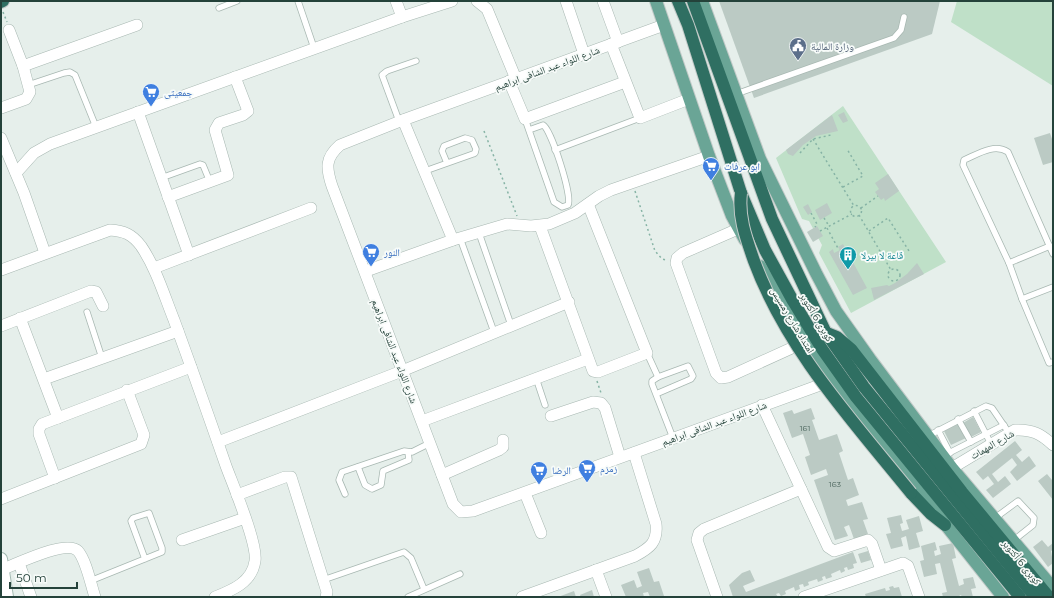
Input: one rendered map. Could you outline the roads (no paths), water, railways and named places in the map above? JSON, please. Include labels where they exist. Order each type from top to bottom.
[{"type":"highway","name":"كوبرى 6 أكتوبر","points":[[678,1],[688,25],[740,193],[765,250],[793,301],[839,374],[1020,597]]},
{"type":"highway","name":"كوبرى 6 أكتوبر","points":[[693,1],[772,219],[826,333],[872,398],[1035,597]]},
{"type":"highway","points":[[740,193],[739,206],[741,223],[762,280],[778,314],[832,396],[911,493],[931,514],[945,525]]},
{"type":"highway","points":[[826,333],[837,337],[851,349],[962,492],[1049,597]]},
{"type":"main road","name":"امتداد شارع رمسيس","points":[[656,1],[709,156],[738,229],[805,341],[832,381],[1003,597]]},
{"type":"main road","points":[[702,1],[760,159],[836,311],[870,359],[933,433],[947,454],[952,468],[996,518],[1053,588]]},
{"type":"main road","points":[[2,564],[7,597]]},
{"type":"street","points":[[396,1],[402,17]]},
{"type":"street","points":[[16,172],[26,160],[41,148],[314,48],[452,1]]},
{"type":"street","points":[[477,1],[487,9],[513,80],[525,119],[626,82]]},
{"type":"street","points":[[566,1],[584,54]]},
{"type":"street","points":[[603,1],[626,82],[640,118],[689,99]]},
{"type":"street","points":[[23,66],[137,26]]},
{"type":"street","name":"شارع اللواء عبد الشافى ابراهيم","points":[[664,26],[401,121],[340,145],[331,152],[327,164],[328,174],[332,186],[366,271],[402,371],[453,504],[461,512],[473,511],[762,405],[832,381]]},
{"type":"street","points":[[1,108],[26,98],[30,92],[23,66],[10,30]]},
{"type":"street","points":[[168,197],[227,176],[229,173],[216,133],[216,126],[243,115],[248,111],[235,77]]},
{"type":"street","points":[[138,112],[189,255]]},
{"type":"street","points":[[401,121],[456,239]]},
{"type":"street","points":[[1,138],[16,172],[45,253]]},
{"type":"street","points":[[366,271],[456,239],[507,224],[540,226],[575,213],[599,196],[632,182],[709,156]]},
{"type":"street","points":[[540,226],[594,372],[647,354],[588,204]]},
{"type":"street","points":[[154,268],[311,208]]},
{"type":"street","points":[[738,229],[683,253],[677,258],[677,267],[718,376],[725,378],[728,377],[805,341]]},
{"type":"street","points":[[1,270],[98,233],[110,230],[122,231],[132,236],[140,245],[154,268],[178,331],[237,495],[255,550],[255,560],[248,580],[241,585],[215,597]]},
{"type":"street","points":[[1,326],[91,291],[96,292],[103,306]]},
{"type":"street","points":[[218,442],[402,371],[569,302]]},
{"type":"street","points":[[20,318],[58,418]]},
{"type":"street","points":[[44,379],[178,331]]},
{"type":"street","points":[[422,421],[588,359]]},
{"type":"street","points":[[55,478],[39,429],[42,424],[127,390],[191,367]]},
{"type":"street","points":[[1,499],[140,444],[144,435],[127,390]]},
{"type":"street","points":[[551,416],[592,402],[601,403],[605,408],[620,457]]},
{"type":"street","points":[[762,405],[831,550],[837,550],[868,540],[872,544],[881,570]]},
{"type":"street","name":"شارع المهمات","points":[[952,468],[988,439],[1006,429],[1027,429],[1038,432],[1053,445]]},
{"type":"street","points":[[442,475],[499,450],[503,447],[503,440]]},
{"type":"street","points":[[522,597],[545,593],[596,570],[635,556],[648,549],[655,542],[657,533],[656,524],[634,453]]},
{"type":"street","points":[[237,495],[285,477],[292,477],[327,592],[326,597]]},
{"type":"street","points":[[717,597],[697,540],[699,532],[801,489]]},
{"type":"street","points":[[525,493],[541,533]]},
{"type":"street","points":[[182,540],[245,518]]},
{"type":"street","points":[[2,564],[19,563],[56,549],[66,547],[74,548],[78,551],[96,597]]},
{"type":"street","points":[[19,563],[31,597]]},
{"type":"street","points":[[804,597],[900,563],[906,563],[908,566],[919,597]]},
{"type":"street","points":[[596,570],[606,597]]},
{"type":"lane","points":[[219,8],[237,1]]},
{"type":"lane","points":[[298,1],[314,48]]},
{"type":"lane","points":[[736,94],[894,38],[901,30],[904,17]]},
{"type":"lane","points":[[401,121],[382,75],[387,71],[416,61]]},
{"type":"lane","points":[[28,85],[64,73],[70,72],[75,74],[96,127]]},
{"type":"lane","points":[[556,150],[640,118]]},
{"type":"lane","points":[[525,119],[554,202],[562,207],[568,205],[570,199],[556,150],[545,126],[529,130]]},
{"type":"lane","points":[[424,171],[447,163],[475,153],[476,149],[472,140],[465,138],[444,146],[442,151],[447,163]]},
{"type":"lane","points":[[1053,254],[1008,152],[1002,148],[994,148],[964,160],[963,165],[1009,263],[1041,347],[1049,363],[1053,362]]},
{"type":"lane","points":[[161,178],[201,164],[210,182]]},
{"type":"lane","points":[[479,233],[511,325]]},
{"type":"lane","points":[[456,239],[494,332]]},
{"type":"lane","points":[[1009,263],[1050,246]]},
{"type":"lane","points":[[1022,299],[1053,287]]},
{"type":"lane","points":[[87,312],[102,358]]},
{"type":"lane","points":[[647,354],[658,377]]},
{"type":"lane","points":[[656,394],[691,379],[693,376],[686,366],[658,377],[652,381],[656,394],[673,438]]},
{"type":"lane","points":[[536,378],[545,405]]},
{"type":"lane","points":[[933,433],[982,406],[989,406],[1006,429]]},
{"type":"lane","points":[[947,454],[970,442],[988,439],[974,411]]},
{"type":"lane","points":[[958,419],[970,442]]},
{"type":"lane","points":[[345,494],[339,480],[340,474],[404,451],[412,452],[430,442]]},
{"type":"lane","points":[[358,467],[366,486],[372,489],[381,485],[383,471],[409,460],[408,452]]},
{"type":"lane","points":[[996,518],[1018,501],[1034,518],[1034,525],[1014,541]]},
{"type":"lane","points":[[89,581],[145,559],[160,553],[162,550],[149,513],[133,518],[131,521],[145,559]]},
{"type":"lane","points":[[323,580],[404,552],[411,558],[424,589]]},
{"type":"lane","points":[[408,597],[460,574]]},
{"type":"place","name":"وزارة المالية","points":[[798,61]]},
{"type":"place","name":"جمعيتى","points":[[151,107]]},
{"type":"place","name":"ابو عرفات","points":[[711,181]]},
{"type":"place","name":"النور","points":[[371,267]]},
{"type":"place","name":"قاعة لا بيرلا","points":[[848,270]]},
{"type":"place","name":"زمزم","points":[[587,483]]},
{"type":"place","name":"الرضا","points":[[539,485]]}]
